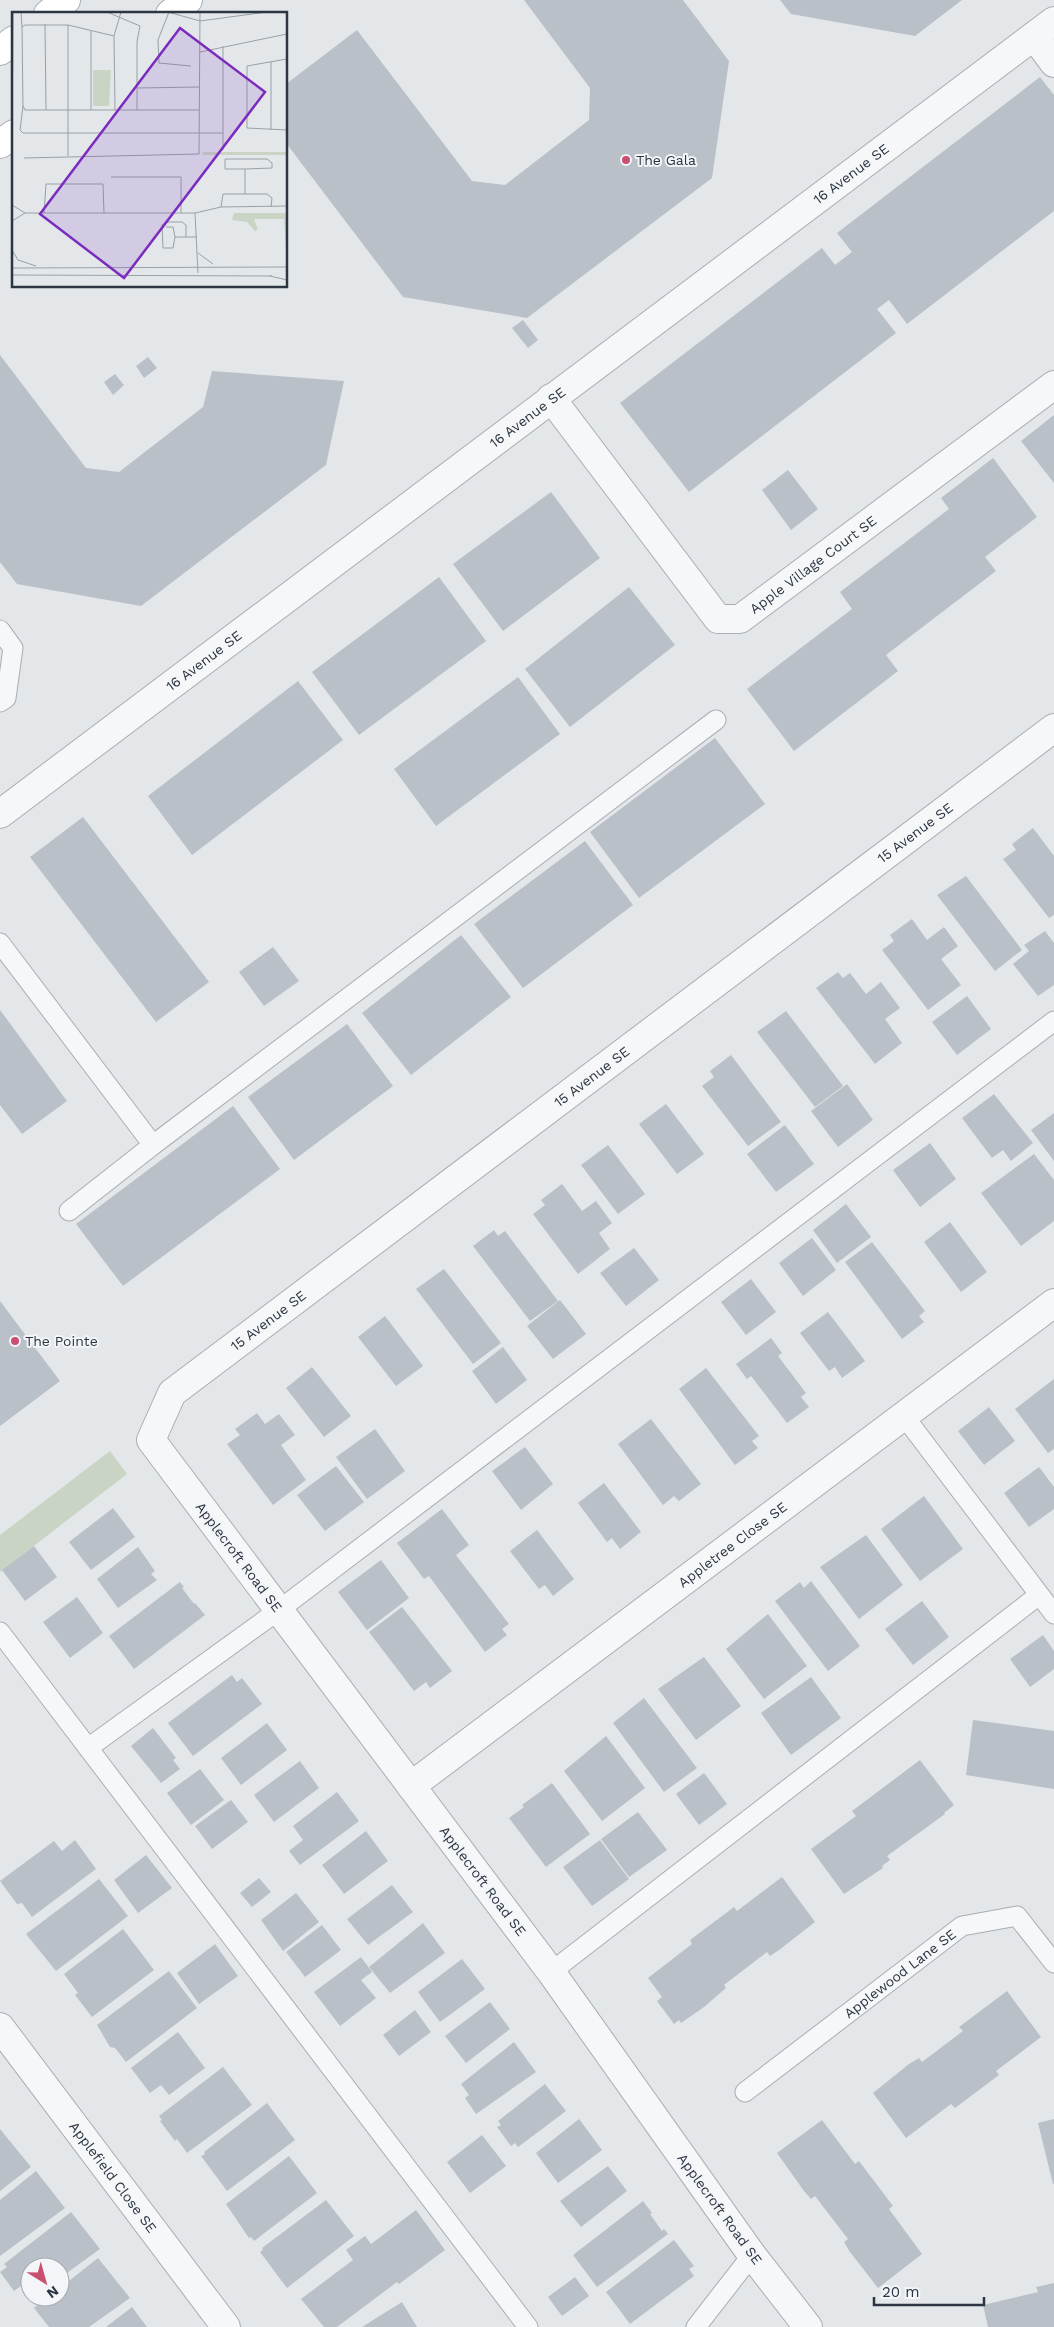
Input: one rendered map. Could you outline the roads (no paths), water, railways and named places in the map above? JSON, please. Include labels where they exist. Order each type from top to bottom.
[{"type":"main road","points":[[51,12],[66,0]]},
{"type":"main road","points":[[173,12],[188,0]]},
{"type":"main road","points":[[0,51],[12,42]]},
{"type":"main road","points":[[0,144],[12,135]]},
{"type":"street","points":[[1044,29],[1054,62]]},
{"type":"street","name":"16 Avenue SE","points":[[0,814],[1044,29]]},
{"type":"street","name":"Apple Village Court SE","points":[[551,398],[718,619],[740,619],[1054,384]]},
{"type":"street","name":"15 Avenue SE","points":[[151,1440],[172,1392],[1054,728]]},
{"type":"street","name":"Appletree Close SE","points":[[412,1786],[1054,1303]]},
{"type":"street","name":"Applecroft Road SE","points":[[151,1440],[551,1972],[752,2255],[808,2327]]},
{"type":"street","name":"Applefield Close SE","points":[[0,2027],[226,2327]]},
{"type":"lane","points":[[0,630],[13,648],[2,700]]},
{"type":"lane","points":[[69,1211],[153,1145],[716,720]]},
{"type":"lane","points":[[0,943],[153,1145]]},
{"type":"lane","points":[[88,1748],[279,1610],[1054,1021]]},
{"type":"lane","points":[[904,1416],[1054,1614]]},
{"type":"lane","points":[[551,1972],[1039,1595]]},
{"type":"lane","points":[[0,1632],[528,2327]]},
{"type":"lane","name":"Applewood Lane SE","points":[[745,2092],[962,1926],[1017,1916],[1054,1963]]},
{"type":"lane","points":[[696,2327],[752,2255]]},
{"type":"place","name":"The Gala","points":[[626,160]]},
{"type":"place","name":"The Pointe","points":[[15,1341]]}]
